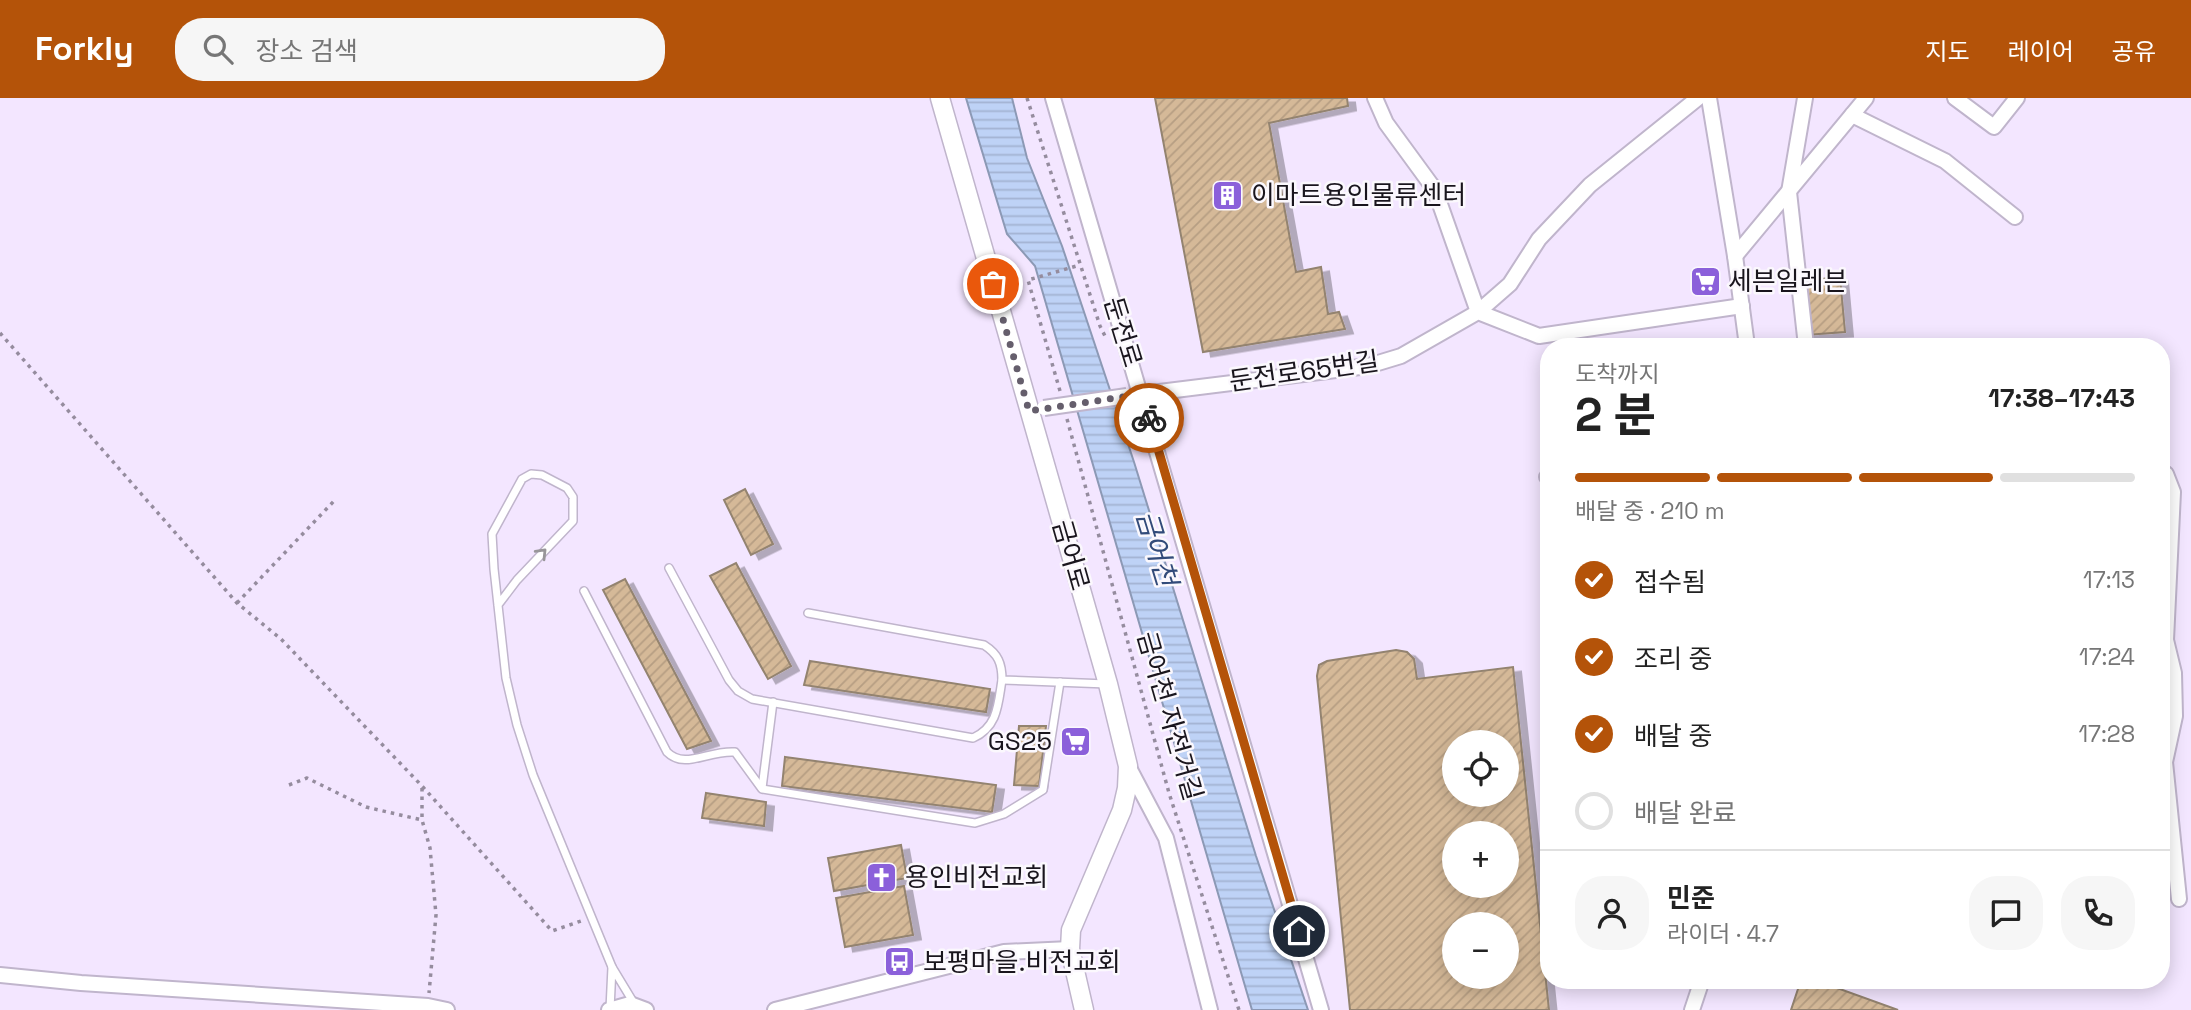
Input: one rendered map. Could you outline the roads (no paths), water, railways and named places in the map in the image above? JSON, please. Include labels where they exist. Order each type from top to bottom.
[{"type":"street","name":"금어로","points":[[940,98],[1036,410],[1128,766],[1122,810],[1071,930],[1070,949],[1084,1010]]},
{"type":"street","name":"둔전로","points":[[1053,98],[1128,349],[1134,395],[1321,1010]]},
{"type":"street","points":[[1375,98],[1386,123],[1434,190],[1478,312],[1539,336],[1742,306]]},
{"type":"street","name":"둔전로65번길","points":[[1036,410],[1368,366],[1401,356],[1478,312],[1510,284],[1539,239],[1590,185],[1698,98]]},
{"type":"street","points":[[1709,98],[1746,338]]},
{"type":"street","points":[[1805,98],[1789,192],[1805,338]]},
{"type":"street","points":[[1735,256],[1866,98]]},
{"type":"street","points":[[1955,98],[1994,127],[2017,98]]},
{"type":"street","points":[[1853,115],[1945,161],[2015,217]]},
{"type":"street","points":[[2170,484],[2173,492],[2170,541]]},
{"type":"street","points":[[2170,660],[2174,673],[2175,716],[2170,735]]},
{"type":"street","points":[[1128,766],[1166,838],[1210,1010]]},
{"type":"street","points":[[2170,821],[2179,899]]},
{"type":"street","points":[[775,1010],[1004,952],[1070,949]]},
{"type":"street","points":[[0,975],[81,983],[428,1006],[447,1010]]},
{"type":"street","points":[[1692,1010],[1699,989]]},
{"type":"street","points":[[609,1010],[620,1005],[641,1008]]},
{"type":"lane","points":[[498,605],[517,580],[573,521],[573,497],[567,488],[542,475],[531,474],[522,479],[492,534],[498,605],[506,678],[533,775],[612,967],[641,1008]]},
{"type":"lane","points":[[669,568],[729,680],[738,691],[752,699],[973,738],[986,732],[993,722],[1002,667],[996,653],[984,645],[808,613]]},
{"type":"lane","points":[[584,591],[667,752],[675,760],[685,761],[718,751],[734,752],[762,789],[975,823],[1004,814],[1043,790],[1060,682]]},
{"type":"lane","points":[[1002,680],[1108,684]]},
{"type":"lane","points":[[762,789],[773,702]]},
{"type":"lane","points":[[609,1010],[612,967]]},
{"type":"water","name":"금어천","points":[[966,98],[1012,98],[1027,158],[1062,246],[1134,462],[1256,856],[1308,1010],[1252,1010],[1035,266],[1007,234]]},
{"type":"place","name":"이마트용인물류센터","points":[[1228,195]]},
{"type":"place","name":"세븐일레븐","points":[[1705,281]]},
{"type":"place","name":"GS25","points":[[1075,741]]},
{"type":"place","name":"용인비전교회","points":[[882,877]]},
{"type":"place","name":"보평마을.비전교회","points":[[900,962]]}]
